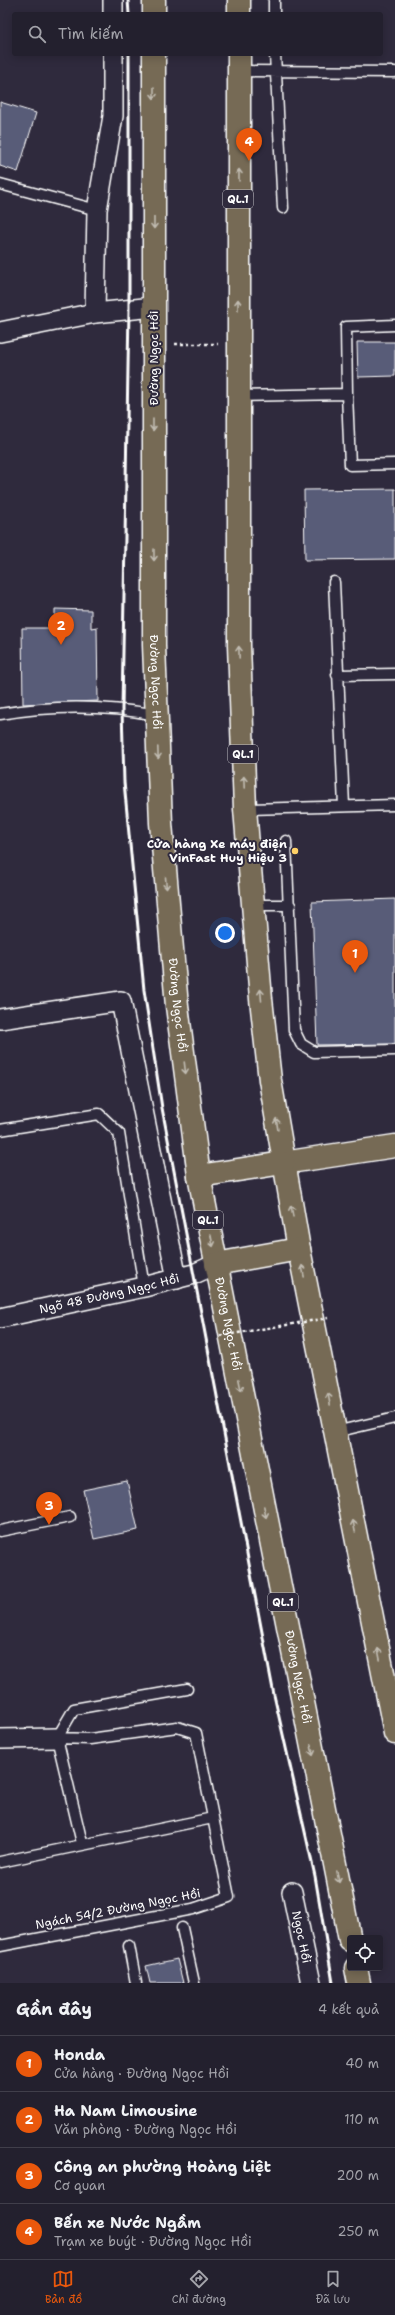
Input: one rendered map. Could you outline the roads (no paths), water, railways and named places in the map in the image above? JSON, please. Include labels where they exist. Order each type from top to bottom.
[{"type":"main road","points":[[154,0],[154,12]]},
{"type":"main road","points":[[239,0],[239,12]]},
{"type":"main road","name":"Đường Ngọc Hồi","points":[[154,56],[154,644],[161,823],[176,999],[199,1176],[349,1935]]},
{"type":"main road","name":"QL.1","points":[[239,62],[239,645],[245,809],[253,905],[270,1080],[283,1163],[395,1733]]},
{"type":"main road","points":[[199,1176],[395,1146]]},
{"type":"main road","points":[[216,1264],[299,1249]]},
{"type":"main road","points":[[356,1971],[358,1983]]},
{"type":"street","points":[[113,0],[113,12]]},
{"type":"street","points":[[95,313],[97,210],[113,116],[113,56]]},
{"type":"street","points":[[0,332],[95,313],[154,307]]},
{"type":"street","points":[[0,1019],[121,1001],[177,1279]]},
{"type":"street","name":"Ngõ 48 Đường Ngọc Hồi","points":[[0,1318],[177,1279],[216,1264]]},
{"type":"street","points":[[0,1739],[57,1738]]},
{"type":"street","name":"Ngọc Hồi","points":[[292,1892],[311,1983]]},
{"type":"lane","points":[[274,0],[274,12]]},
{"type":"lane","points":[[275,56],[275,72],[279,107],[283,208]]},
{"type":"lane","points":[[239,62],[275,72],[395,72]]},
{"type":"lane","points":[[0,184],[97,210]]},
{"type":"lane","points":[[395,325],[346,327],[350,465],[395,464]]},
{"type":"lane","points":[[238,396],[347,394]]},
{"type":"lane","points":[[334,582],[344,806]]},
{"type":"lane","points":[[337,676],[395,674]]},
{"type":"lane","points":[[0,714],[58,706],[122,708],[157,716]]},
{"type":"lane","points":[[245,809],[395,805]]},
{"type":"lane","points":[[286,842],[290,905],[294,1030],[301,1044],[314,1052],[395,1050]]},
{"type":"lane","points":[[253,905],[290,905]]},
{"type":"lane","points":[[0,1130],[99,1114],[119,1133],[144,1287]]},
{"type":"lane","points":[[335,1432],[395,1418]]},
{"type":"lane","points":[[0,1531],[70,1517]]},
{"type":"lane","points":[[82,1843],[57,1738],[74,1709],[187,1689]]},
{"type":"lane","points":[[0,1862],[82,1843],[213,1818],[196,1733],[177,1727],[90,1739],[57,1738]]},
{"type":"lane","name":"Ngách 54/2 Đường Ngọc Hồi","points":[[0,1946],[193,1909],[229,1897],[213,1818]]},
{"type":"lane","points":[[182,1928],[194,1983]]},
{"type":"lane","points":[[129,1946],[136,1983]]},
{"type":"railway","points":[[128,0],[129,12]]},
{"type":"railway","points":[[129,56],[129,309],[122,709],[124,782],[144,990],[162,1108],[274,1695],[315,1876],[333,1983]]},
{"type":"place","name":"Bến xe Nước Ngầm","points":[[249,161]]},
{"type":"place","name":"Ha Nam Limousine","points":[[61,645]]},
{"type":"place","name":"Cửa hàng Xe máy điện VinFast Huy Hiệu 3","points":[[295,851]]},
{"type":"place","name":"Honda","points":[[355,973]]},
{"type":"place","name":"Công an phường Hoàng Liệt","points":[[49,1525]]}]
